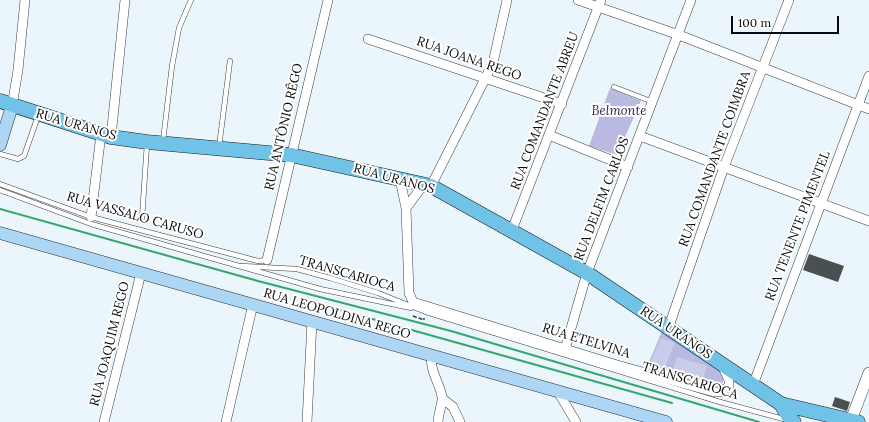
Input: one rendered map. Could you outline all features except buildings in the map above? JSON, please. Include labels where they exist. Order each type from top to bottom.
[{"type":"main road","name":"RUA URANOS","points":[[6,104],[106,135],[147,142],[219,147],[291,155],[428,185],[512,230],[587,273],[781,404]]},
{"type":"main road","points":[[0,145],[6,104]]},
{"type":"main road","name":"RUA LEOPOLDINA REGO","points":[[0,233],[666,422]]},
{"type":"main road","points":[[781,404],[788,416],[794,422]]},
{"type":"main road","points":[[781,404],[855,421]]},
{"type":"street","points":[[6,104],[18,70],[26,0]]},
{"type":"street","points":[[91,217],[106,135],[125,0]]},
{"type":"street","name":"RUA ANTÔNIO RÊGO","points":[[266,260],[328,0]]},
{"type":"street","points":[[406,208],[428,185],[486,79],[496,52],[507,0]]},
{"type":"street","points":[[578,0],[600,3],[762,69],[869,109]]},
{"type":"street","name":"RUA DELFIM CARLOS","points":[[565,349],[587,273],[691,0]]},
{"type":"street","name":"RUA COMANDANTE COIMBRA","points":[[668,329],[724,167],[789,0]]},
{"type":"street","name":"RUA COMANDANTE ABREU","points":[[512,230],[600,3]]},
{"type":"street","name":"RUA JOANA REGO","points":[[368,39],[562,104]]},
{"type":"street","name":"RUA TENENTE PIMENTEL","points":[[753,385],[820,203],[869,76]]},
{"type":"street","points":[[549,136],[628,167]]},
{"type":"street","points":[[640,136],[869,221]]},
{"type":"street","points":[[400,179],[406,208]]},
{"type":"street","name":"RUA ETELVINA","points":[[406,208],[408,293],[411,300],[565,349],[714,392],[721,392],[729,386],[728,374],[721,364]]},
{"type":"street","name":"RUA JOAQUIM REGO","points":[[104,422],[140,273]]},
{"type":"street","points":[[226,422],[253,304]]},
{"type":"street","points":[[307,422],[312,321]]},
{"type":"street","points":[[432,355],[432,369],[443,399],[452,407],[460,422]]},
{"type":"street","points":[[855,421],[869,373]]},
{"type":"street","points":[[557,390],[576,422]]},
{"type":"street","points":[[438,422],[439,410],[443,399]]},
{"type":"lane","points":[[162,143],[177,38],[191,0]]},
{"type":"lane","points":[[219,147],[230,61]]},
{"type":"lane","points":[[614,87],[653,102]]},
{"type":"lane","points":[[0,154],[18,159],[24,156],[38,114]]},
{"type":"lane","points":[[142,218],[147,142]]},
{"type":"lane","name":"RUA VASSALO CARUSO","points":[[0,184],[91,217],[258,262],[266,260]]},
{"type":"lane","name":"TRANSCARIOCA","points":[[0,190],[91,224],[320,289],[421,310]]},
{"type":"lane","name":"TRANSCARIOCA","points":[[242,266],[297,269],[378,293],[421,310],[720,402],[794,422]]},
{"type":"path","points":[[413,316],[424,320]]},
{"type":"green space","name":"Belmonte","points":[[610,88],[641,101],[617,155],[589,146]]},
{"type":"green space","points":[[662,331],[719,369],[724,377],[721,388],[704,388],[647,367]]},
{"type":"shaded area","points":[[661,338],[675,343],[663,371],[649,366]]},
{"type":"shaded area","points":[[677,357],[707,366],[702,383],[672,374]]},
{"type":"railway","points":[[0,209],[258,281],[451,331],[759,422]]},
{"type":"railway","points":[[319,304],[672,403]]}]
